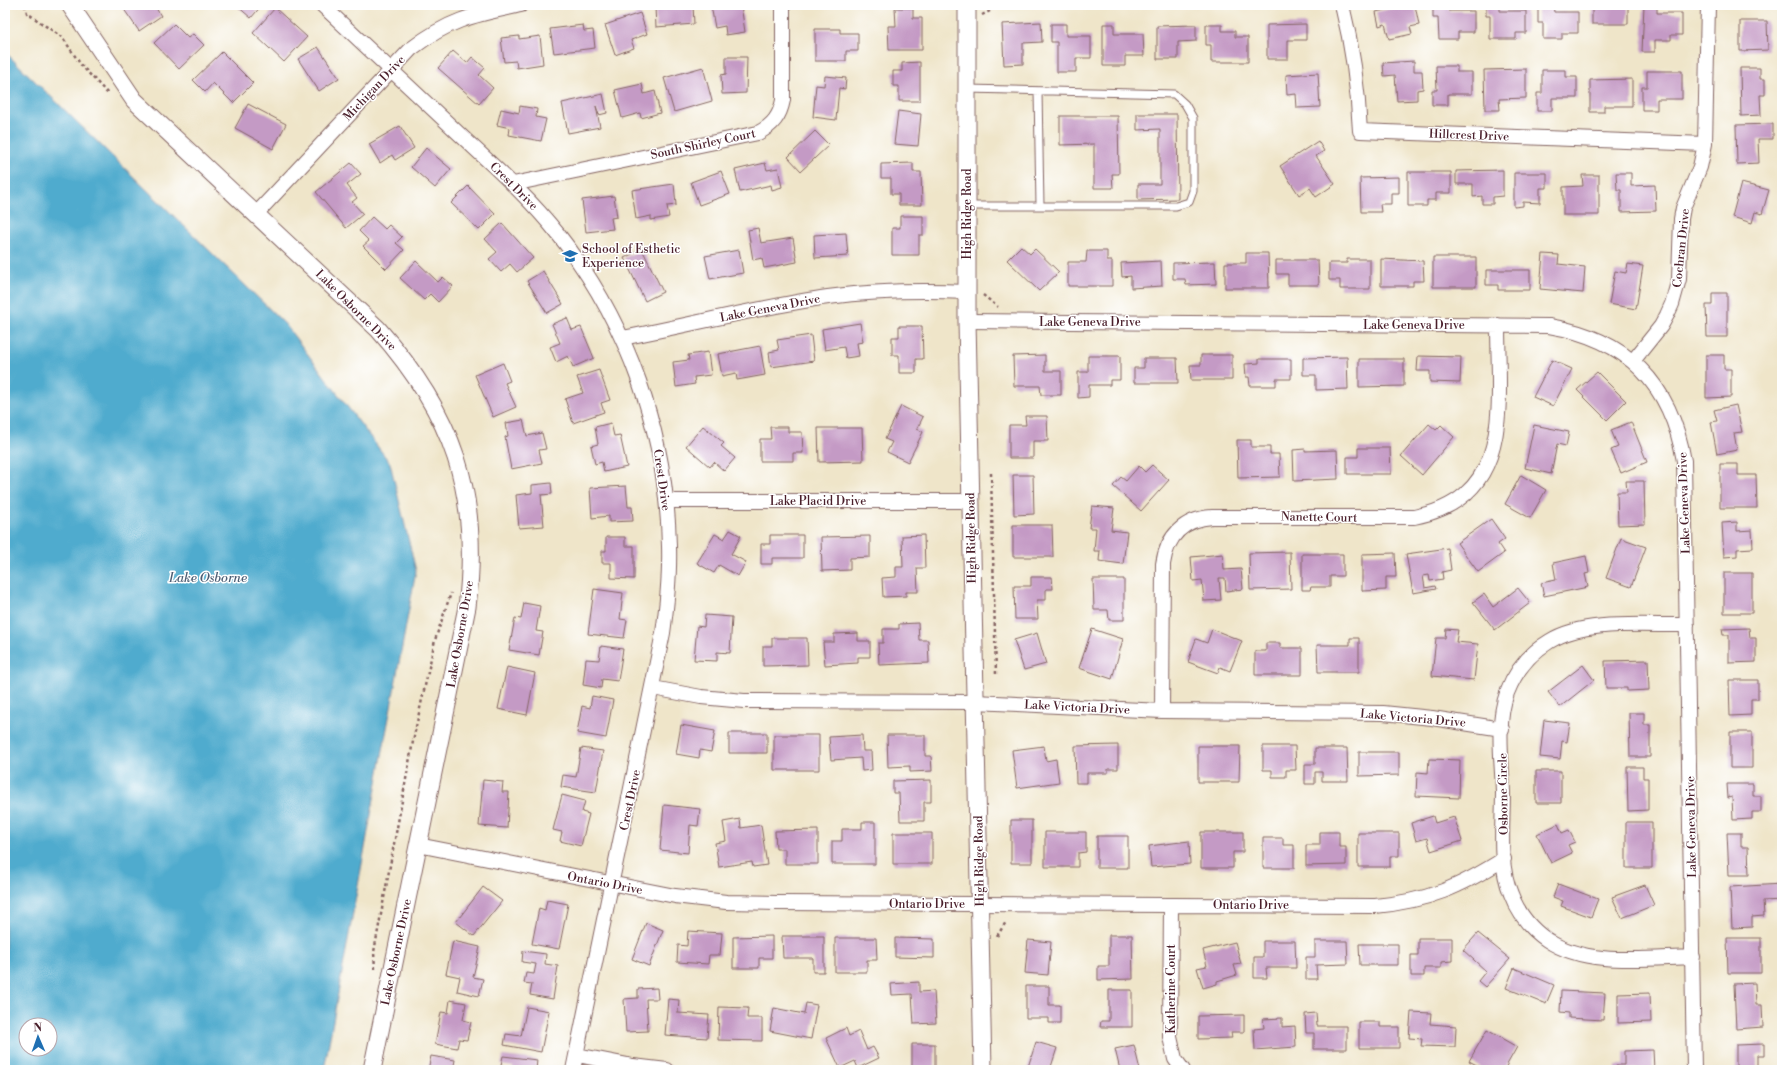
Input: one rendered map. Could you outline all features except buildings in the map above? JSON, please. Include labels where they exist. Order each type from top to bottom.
[{"type":"street","name":"Lake Osborne Drive","points":[[70,5],[134,100],[378,329],[403,357],[425,388],[443,422],[463,481],[471,544],[467,607],[372,1070]]},
{"type":"street","name":"Crest Drive","points":[[322,5],[513,184],[559,235],[584,270],[606,306],[622,338],[650,415],[660,457],[666,501],[669,547],[668,590],[663,633],[653,688],[573,1070]]},
{"type":"street","name":"Michigan Drive","points":[[256,214],[411,49],[429,35],[449,24],[471,16],[521,5]]},
{"type":"street","name":"South Shirley Court","points":[[513,184],[758,133],[768,128],[776,120],[781,111],[783,100],[782,5]]},
{"type":"street","name":"High Ridge Road","points":[[967,5],[967,321],[984,1070]]},
{"type":"street","name":"Hillcrest Drive","points":[[1342,5],[1352,44],[1358,88],[1360,131],[1706,144]]},
{"type":"street","name":"Cochran Drive","points":[[1632,362],[1661,326],[1672,304],[1679,279],[1681,219],[1700,167],[1706,144],[1708,5]]},
{"type":"street","name":"Lake Geneva Drive","points":[[622,338],[827,297],[883,292],[967,292]]},
{"type":"street","name":"Lake Geneva Drive","points":[[967,321],[1549,326],[1572,330],[1594,337],[1614,348],[1632,362],[1656,387],[1668,406],[1680,439],[1684,461],[1694,1070]]},
{"type":"street","name":"Nanette Court","points":[[1162,711],[1163,564],[1169,542],[1180,528],[1201,518],[1212,517],[1414,517],[1436,512],[1457,500],[1481,476],[1495,444],[1498,422],[1498,325]]},
{"type":"street","name":"Lake Placid Drive","points":[[666,501],[970,501]]},
{"type":"street","name":"Osborne Circle","points":[[1687,625],[1596,627],[1573,631],[1551,640],[1532,655],[1514,678],[1504,706],[1502,729],[1504,859],[1507,882],[1521,915],[1537,932],[1556,946],[1578,955],[1601,958],[1693,957]]},
{"type":"street","name":"Lake Victoria Drive","points":[[653,688],[701,697],[744,701],[975,702],[1162,711],[1383,713],[1432,718],[1502,729]]},
{"type":"street","name":"Ontario Drive","points":[[418,845],[612,885],[675,896],[726,902],[1375,906],[1396,904],[1427,897],[1456,887],[1504,859]]},
{"type":"street","name":"Katherine Court","points":[[1171,905],[1170,1037],[1175,1059],[1183,1070]]},
{"type":"street","points":[[577,1055],[633,1066],[667,1070]]},
{"type":"lane","points":[[967,89],[1174,94],[1185,104],[1193,118],[1193,192],[1189,202],[1176,206],[967,206]]},
{"type":"lane","points":[[1038,91],[1040,206]]},
{"type":"path","points":[[25,5],[27,13],[63,38],[81,65],[113,98]]},
{"type":"path","points":[[992,473],[996,675]]},
{"type":"path","points":[[375,974],[374,952],[414,736],[435,640],[452,592]]},
{"type":"water","name":"Lake Osborne","points":[[5,48],[6,53],[285,324],[390,463],[416,571],[324,1070],[5,1070]]},
{"type":"place","name":"School of Esthetic Experience","points":[[570,256]]}]
